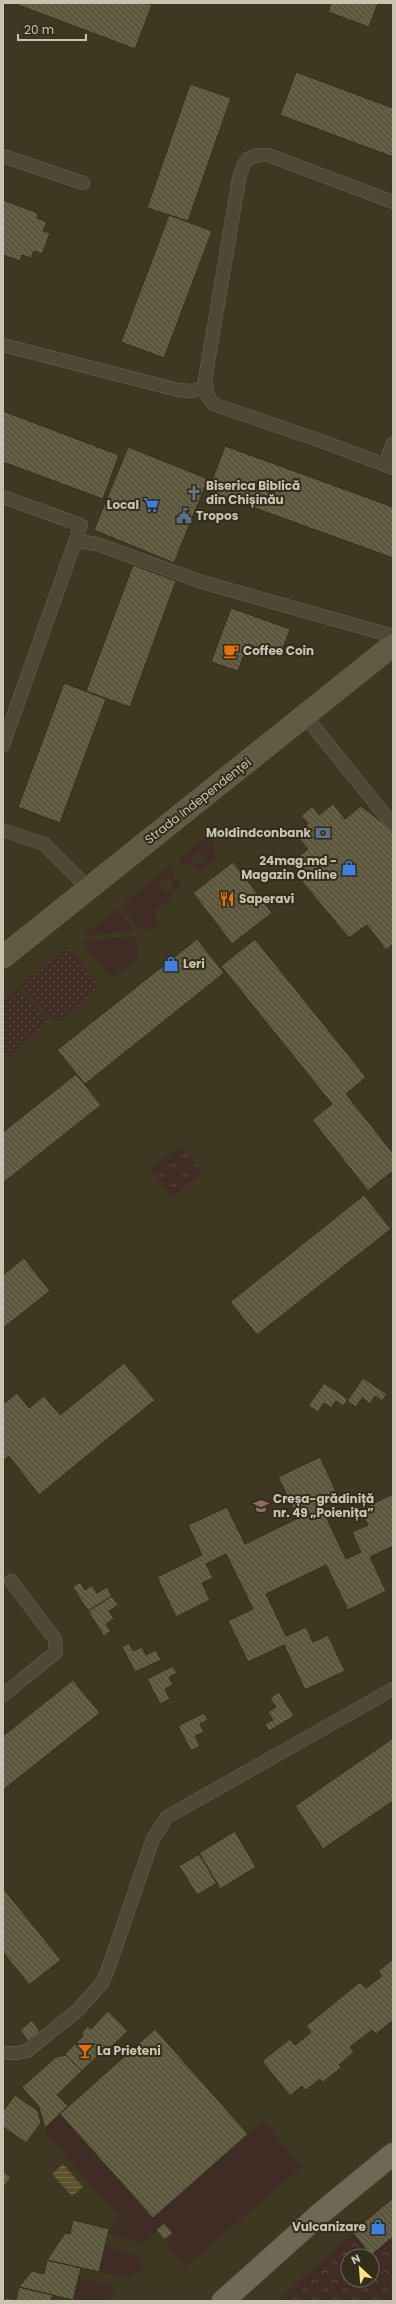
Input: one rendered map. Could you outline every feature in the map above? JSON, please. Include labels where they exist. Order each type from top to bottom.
[{"type":"main road","name":"Strada Independenței","points":[[3,957],[393,645]]},
{"type":"main road","points":[[223,2301],[321,2213],[393,2154]]},
{"type":"lane","points":[[393,202],[268,155],[257,154],[248,158],[243,164],[239,179],[205,380],[208,398],[213,404],[389,467],[393,443]]},
{"type":"lane","points":[[3,156],[83,183]]},
{"type":"lane","points":[[3,345],[178,390],[191,391],[206,388]]},
{"type":"lane","points":[[3,497],[81,525],[3,745]]},
{"type":"lane","points":[[76,541],[97,544],[202,582],[393,636]]},
{"type":"lane","points":[[305,716],[393,825]]},
{"type":"lane","points":[[3,830],[44,844],[88,888]]},
{"type":"lane","points":[[3,1695],[56,1652],[55,1639],[11,1581]]},
{"type":"lane","points":[[3,2053],[17,2054],[27,2051],[78,2010],[95,1993],[107,1972],[153,1839],[167,1817],[393,1689]]},
{"type":"green space","points":[[205,838],[213,841],[216,859],[199,872],[195,867],[191,867],[194,863],[197,866],[206,859],[199,851],[190,858],[193,862],[189,865],[182,865],[178,860]]},
{"type":"green space","points":[[170,866],[174,877],[171,881],[166,877],[158,884],[165,893],[174,886],[171,883],[176,879],[182,886],[169,896],[170,899],[156,910],[154,917],[164,930],[157,928],[140,930],[121,906]]},
{"type":"green space","points":[[117,909],[134,931],[83,936]]},
{"type":"green space","points":[[136,936],[138,957],[112,979],[82,941]]},
{"type":"green space","points":[[69,947],[100,988],[60,1021],[54,1020],[20,985]]},
{"type":"green space","points":[[17,989],[49,1022],[3,1060],[3,1000]]},
{"type":"green space","points":[[181,1145],[203,1172],[172,1197],[150,1170]]},
{"type":"green space","points":[[60,2114],[153,2218],[263,2121],[302,2167],[185,2267],[164,2240],[173,2233],[164,2223],[143,2244],[108,2233],[117,2215],[45,2132],[45,2128]]},
{"type":"green space","points":[[393,2198],[393,2301],[276,2301]]},
{"type":"green space","points":[[105,2247],[143,2257],[139,2262],[144,2267],[131,2278],[99,2272]]},
{"type":"green space","points":[[78,2278],[115,2286],[111,2291],[115,2295],[109,2301],[73,2300]]},
{"type":"shaded area","points":[[63,2164],[83,2187],[72,2196],[52,2174]]},
{"type":"building","points":[[13,3],[146,3],[152,5],[135,49]]},
{"type":"building","points":[[331,3],[378,3],[369,27],[328,12]]},
{"type":"building","points":[[296,72],[393,108],[393,157],[280,115]]},
{"type":"building","points":[[190,84],[231,98],[188,221],[147,208]]},
{"type":"building","points":[[3,200],[38,213],[37,218],[47,222],[43,231],[50,233],[42,254],[34,251],[31,258],[22,255],[20,261],[3,255]]},
{"type":"building","points":[[169,215],[212,231],[164,358],[121,342]]},
{"type":"building","points":[[3,411],[119,455],[103,499],[3,462]]},
{"type":"building","points":[[225,446],[393,507],[393,558],[208,491]]},
{"type":"building","name":"Local","points":[[128,447],[208,479],[174,563],[94,530]]},
{"type":"building","points":[[133,565],[176,581],[130,707],[86,691]]},
{"type":"building","points":[[231,608],[290,629],[280,656],[248,644],[238,671],[211,662]]},
{"type":"building","points":[[64,683],[106,699],[60,823],[18,807]]},
{"type":"building","points":[[333,804],[345,819],[361,806],[393,831],[393,944],[386,950],[367,925],[349,938],[298,877],[302,872],[293,861],[308,849],[295,834],[308,824],[301,816],[313,806],[319,815]]},
{"type":"building","points":[[233,862],[272,913],[232,944],[193,893]]},
{"type":"building","points":[[197,939],[224,973],[85,1084],[57,1050]]},
{"type":"building","points":[[255,939],[366,1077],[346,1094],[393,1153],[393,1171],[368,1191],[312,1120],[332,1104],[221,966]]},
{"type":"building","points":[[76,1074],[101,1105],[3,1183],[3,1132]]},
{"type":"building","points":[[364,1195],[391,1229],[257,1335],[230,1302]]},
{"type":"building","points":[[24,1258],[50,1291],[3,1328],[3,1275]]},
{"type":"building","points":[[124,1363],[155,1400],[39,1495],[9,1456],[3,1461],[3,1404],[17,1393],[29,1408],[44,1396],[60,1415]]},
{"type":"building","points":[[363,1378],[387,1394],[382,1401],[375,1396],[370,1404],[362,1398],[356,1407],[347,1401]]},
{"type":"building","points":[[324,1383],[348,1399],[344,1406],[336,1401],[331,1408],[324,1403],[318,1412],[308,1406]]},
{"type":"building","points":[[320,1457],[339,1498],[321,1506],[346,1559],[361,1552],[352,1532],[368,1525],[360,1510],[393,1494],[393,1546],[370,1557],[386,1591],[348,1610],[326,1565],[266,1594],[286,1636],[306,1627],[313,1642],[328,1635],[345,1671],[305,1690],[284,1645],[248,1662],[228,1621],[253,1609],[226,1554],[206,1564],[213,1578],[202,1583],[210,1600],[176,1617],[157,1577],[202,1555],[188,1525],[227,1507],[245,1544],[298,1518],[278,1477]]},
{"type":"building","points":[[80,1582],[85,1590],[92,1585],[97,1593],[107,1587],[112,1596],[88,1611],[73,1587]]},
{"type":"building","points":[[112,1596],[118,1605],[109,1611],[114,1619],[106,1624],[111,1631],[104,1636],[88,1611]]},
{"type":"building","points":[[129,1643],[133,1651],[142,1647],[146,1655],[156,1650],[161,1660],[135,1672],[122,1647]]},
{"type":"building","points":[[173,1666],[177,1673],[169,1677],[173,1685],[165,1689],[170,1699],[160,1704],[147,1679]]},
{"type":"building","points":[[73,1680],[100,1713],[3,1790],[3,1736]]},
{"type":"building","points":[[279,1692],[294,1716],[269,1731],[265,1724],[273,1720],[268,1712],[276,1707],[270,1698]]},
{"type":"building","points":[[204,1713],[208,1720],[200,1724],[204,1732],[195,1736],[200,1746],[191,1751],[178,1726]]},
{"type":"building","points":[[393,1738],[393,1801],[323,1849],[295,1806]]},
{"type":"building","points":[[235,1831],[256,1867],[220,1889],[199,1853]]},
{"type":"building","points":[[199,1854],[217,1883],[197,1895],[179,1866]]},
{"type":"building","points":[[3,1888],[61,1960],[29,1985],[3,1952]]},
{"type":"building","points":[[393,1959],[393,2024],[391,2022],[376,2034],[372,2030],[350,2047],[354,2052],[339,2065],[341,2068],[323,2082],[320,2079],[306,2090],[302,2086],[290,2096],[262,2061],[290,2039],[295,2045],[303,2039],[311,2032],[306,2026],[360,1982],[366,1988],[382,1976],[378,1971]]},
{"type":"building","points":[[108,2011],[128,2031],[110,2048],[108,2046],[82,2071],[65,2054],[83,2036],[82,2032],[88,2026],[91,2029]]},
{"type":"building","points":[[32,2020],[40,2032],[28,2041],[20,2030]]},
{"type":"building","points":[[155,2029],[248,2134],[153,2218],[60,2114]]},
{"type":"building","points":[[66,2055],[82,2071],[57,2095],[68,2106],[45,2128],[39,2107],[22,2087],[56,2057]]},
{"type":"building","points":[[15,2095],[38,2111],[41,2123],[26,2143],[3,2127],[3,2111]]},
{"type":"building","points":[[3,2171],[11,2177],[3,2188]]},
{"type":"building","points":[[393,2198],[393,2237],[380,2248],[365,2248],[352,2232]]},
{"type":"building","points":[[73,2220],[109,2229],[99,2272],[47,2260],[65,2233],[70,2234]]},
{"type":"building","points":[[164,2223],[173,2233],[164,2240],[156,2230]]},
{"type":"building","points":[[47,2260],[81,2268],[73,2300],[19,2287],[32,2271],[44,2274]]},
{"type":"building","points":[[19,2287],[53,2295],[51,2301],[4,2301],[7,2298],[16,2300]]},
{"type":"place","name":"Biserica Biblică din Chișinău","points":[[194,493]]},
{"type":"place","name":"Local","points":[[151,505]]},
{"type":"place","name":"Tropos","points":[[184,516]]},
{"type":"place","name":"Coffee Coin","points":[[231,651]]},
{"type":"place","name":"Moldindconbank","points":[[323,833]]},
{"type":"place","name":"24mag.md - Magazin Online","points":[[349,868]]},
{"type":"place","name":"Saperavi","points":[[227,899]]},
{"type":"place","name":"Leri","points":[[171,964]]},
{"type":"place","name":"Creșa-grădiniță nr. 49 „Poienița”","points":[[261,1506]]},
{"type":"place","name":"La Prieteni","points":[[85,2051]]},
{"type":"place","name":"Vulcanizare","points":[[378,2227]]}]
